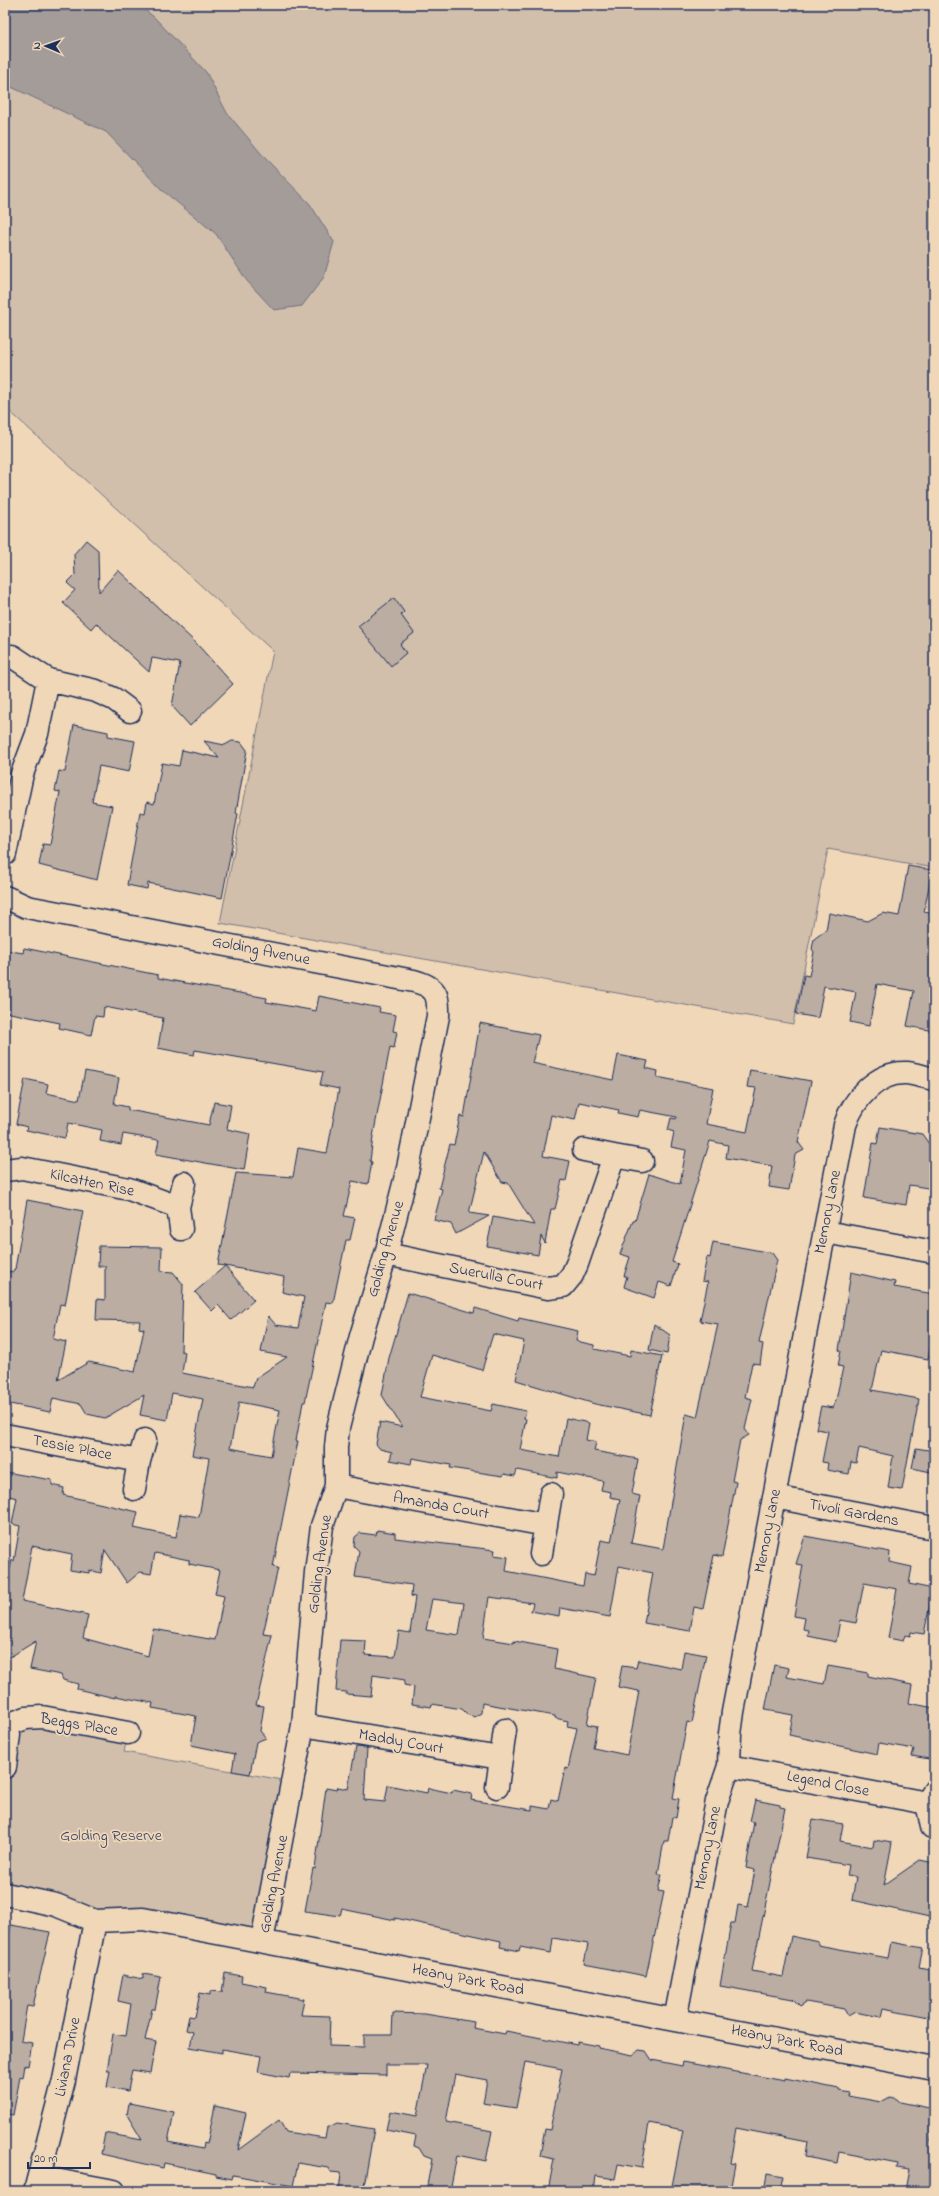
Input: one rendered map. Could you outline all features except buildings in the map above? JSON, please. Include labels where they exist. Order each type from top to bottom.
[{"type":"street","points":[[12,656],[48,680],[96,691],[114,699],[130,711]]},
{"type":"street","points":[[5,854],[22,774],[37,734],[48,680]]},
{"type":"street","name":"Golding Avenue","points":[[5,897],[27,907],[414,981],[428,985],[434,990],[438,998],[438,1016],[426,1083],[408,1168],[386,1254],[361,1336],[338,1428],[336,1447],[336,1486],[322,1526],[316,1572],[303,1725],[262,1941]]},
{"type":"street","name":"Memory Lane","points":[[675,2020],[717,1801],[729,1766],[730,1734],[733,1712],[845,1125],[849,1113],[861,1095],[876,1082],[890,1076],[906,1073],[934,1079]]},
{"type":"street","points":[[584,1150],[642,1161]]},
{"type":"street","name":"Suerulla Court","points":[[386,1254],[548,1288],[563,1286],[572,1275],[577,1264],[614,1156]]},
{"type":"street","name":"Kilcatten Rise","points":[[5,1170],[22,1168],[129,1189],[178,1207]]},
{"type":"street","points":[[181,1229],[178,1207],[184,1183]]},
{"type":"street","points":[[824,1232],[934,1252]]},
{"type":"street","name":"Tessie Place","points":[[5,1435],[139,1461]]},
{"type":"street","points":[[134,1489],[139,1461],[145,1440]]},
{"type":"street","name":"Amanda Court","points":[[336,1486],[546,1525]]},
{"type":"street","points":[[540,1554],[551,1494]]},
{"type":"street","name":"Tivoli Gardens","points":[[774,1497],[934,1528]]},
{"type":"street","name":"Beggs Place","points":[[6,1723],[26,1718],[42,1717],[128,1733]]},
{"type":"street","points":[[5,1767],[9,1744],[6,1723]]},
{"type":"street","name":"Maddy Court","points":[[303,1725],[500,1758]]},
{"type":"street","points":[[497,1787],[505,1730]]},
{"type":"street","name":"Legend Close","points":[[729,1766],[930,1797],[932,1827]]},
{"type":"street","name":"Heany Park Road","points":[[5,1894],[56,1905],[95,1921],[143,1919],[934,2069]]},
{"type":"street","name":"Liviana Drive","points":[[37,2184],[60,2098],[95,1921]]},
{"type":"street","points":[[37,2184],[114,2191]]},
{"type":"green space","points":[[5,5],[934,5],[934,868],[828,849],[793,1024],[220,923],[273,651],[5,407]]},
{"type":"green space","name":"Golding Reserve","points":[[7,1725],[128,1733],[124,1752],[294,1782],[262,1941],[5,1894]]},
{"type":"shaded area","points":[[5,5],[138,5],[154,17],[206,72],[227,113],[265,158],[310,204],[334,242],[324,277],[302,306],[274,310],[247,281],[216,234],[162,190],[106,132],[5,84]]}]
